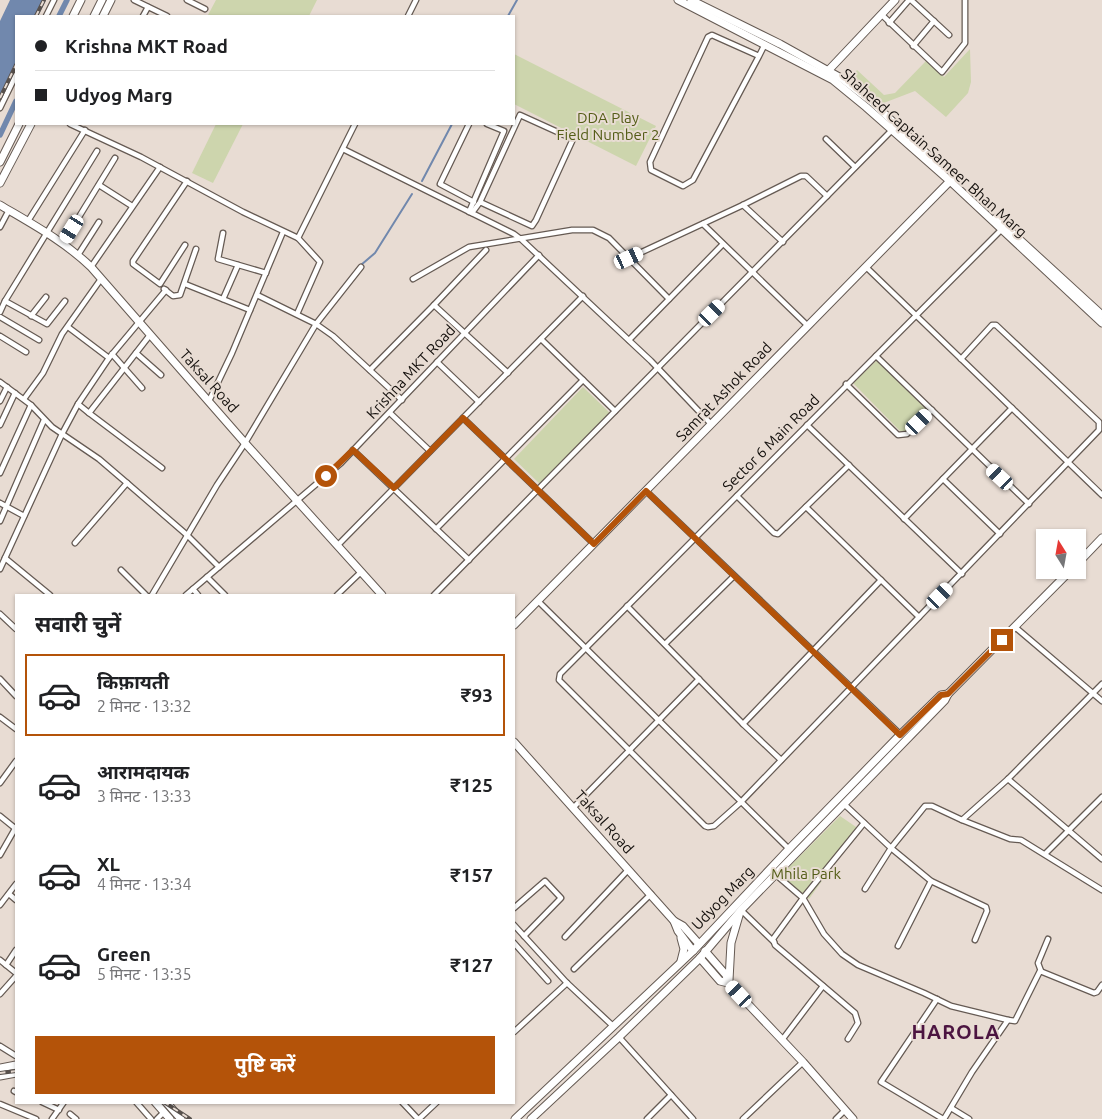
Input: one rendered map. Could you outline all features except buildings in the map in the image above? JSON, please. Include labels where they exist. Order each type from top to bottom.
[{"type":"street","points":[[46,15],[54,0]]},
{"type":"street","points":[[74,15],[81,0]]},
{"type":"street","points":[[94,15],[102,0]]},
{"type":"street","points":[[104,15],[111,0]]},
{"type":"street","points":[[134,0],[165,15]]},
{"type":"street","points":[[187,0],[205,9]]},
{"type":"street","points":[[408,15],[416,0]]},
{"type":"street","name":"Shaheed Captain Sameer Bhan Marg","points":[[678,0],[690,2],[826,73],[840,78],[872,102],[895,127],[951,180],[1100,313],[1102,323]]},
{"type":"street","points":[[826,73],[895,0]]},
{"type":"street","points":[[889,23],[910,0],[949,35]]},
{"type":"street","points":[[882,15],[942,72],[965,43],[966,0]]},
{"type":"street","points":[[144,15],[148,7]]},
{"type":"street","points":[[913,46],[934,21]]},
{"type":"street","points":[[759,56],[712,35],[708,37],[650,162],[651,170],[683,186],[693,180],[759,56],[766,41]]},
{"type":"street","points":[[0,108],[15,78]]},
{"type":"street","points":[[471,212],[480,202],[520,115],[573,138],[532,226],[480,202]]},
{"type":"street","points":[[0,162],[18,125]]},
{"type":"street","points":[[0,182],[30,125]]},
{"type":"street","points":[[72,125],[160,167],[283,232],[298,238],[320,262],[298,314]]},
{"type":"street","points":[[298,238],[355,125]]},
{"type":"street","points":[[469,125],[440,184],[474,202]]},
{"type":"street","points":[[471,212],[504,132],[489,125]]},
{"type":"street","points":[[435,594],[895,127]]},
{"type":"street","points":[[28,221],[85,130]]},
{"type":"street","points":[[826,139],[855,167]]},
{"type":"street","points":[[343,149],[514,234],[539,255],[629,340],[711,424]]},
{"type":"street","points":[[0,312],[96,151]]},
{"type":"street","points":[[62,243],[115,158]]},
{"type":"street","points":[[91,267],[160,167]]},
{"type":"street","points":[[629,258],[804,175],[827,196]]},
{"type":"street","name":"Samrat Ashok Road","points":[[515,624],[951,180]]},
{"type":"street","points":[[187,181],[133,261],[134,266],[160,284],[173,296],[178,296],[185,284],[196,250]]},
{"type":"street","points":[[99,185],[132,206]]},
{"type":"street","name":"Taksal Road","points":[[0,205],[47,232],[78,254],[91,267],[245,443],[381,594]]},
{"type":"street","points":[[743,205],[782,242]]},
{"type":"street","points":[[0,227],[9,210]]},
{"type":"street","points":[[78,254],[99,222]]},
{"type":"street","points":[[703,224],[808,326]]},
{"type":"street","name":"Sector 6 Main Road","points":[[630,750],[559,680],[560,674],[1003,228]]},
{"type":"street","points":[[412,279],[468,247],[522,240],[572,230],[593,230],[609,238],[669,299]]},
{"type":"street","points":[[209,401],[232,353],[283,232]]},
{"type":"street","points":[[223,234],[218,258],[266,273]]},
{"type":"street","points":[[629,340],[723,244]]},
{"type":"street","points":[[160,284],[185,245]]},
{"type":"street","points":[[370,370],[486,250]]},
{"type":"street","name":"Krishna MKT Road","points":[[187,594],[297,501],[353,450],[539,255]]},
{"type":"street","points":[[223,299],[238,265]]},
{"type":"street","points":[[153,594],[316,324],[361,267]]},
{"type":"street","points":[[866,267],[1102,495]]},
{"type":"street","points":[[24,400],[43,373],[55,346],[101,280]]},
{"type":"street","points":[[185,284],[250,310]]},
{"type":"street","points":[[0,569],[62,434],[78,404],[111,356],[166,290]]},
{"type":"street","points":[[257,295],[298,314],[333,336],[402,400]]},
{"type":"street","points":[[337,546],[583,296]]},
{"type":"street","points":[[31,316],[46,297]]},
{"type":"street","points":[[5,301],[48,324],[65,301]]},
{"type":"street","points":[[434,305],[508,373]]},
{"type":"street","points":[[0,317],[39,340]]},
{"type":"street","points":[[630,750],[708,827],[714,826],[741,802],[1100,430],[1099,422],[996,325],[992,325],[961,359]]},
{"type":"street","points":[[68,327],[111,356],[125,368],[142,388]]},
{"type":"street","points":[[89,413],[150,335]]},
{"type":"street","points":[[0,336],[26,352]]},
{"type":"street","points":[[541,339],[615,412]]},
{"type":"street","points":[[136,353],[161,375]]},
{"type":"street","points":[[876,356],[1029,504]]},
{"type":"street","points":[[437,362],[479,402]]},
{"type":"street","points":[[436,529],[583,380]]},
{"type":"street","points":[[0,382],[31,405],[44,420],[99,459],[127,482],[187,535],[219,567]]},
{"type":"street","points":[[846,384],[898,435],[907,434],[932,410]]},
{"type":"street","points":[[0,401],[7,388]]},
{"type":"street","points":[[0,426],[15,393]]},
{"type":"street","points":[[78,404],[162,468]]},
{"type":"street","points":[[0,473],[31,405]]},
{"type":"street","points":[[904,519],[1012,408]]},
{"type":"street","points":[[390,413],[430,451]]},
{"type":"street","points":[[463,418],[594,544]]},
{"type":"street","points":[[0,521],[44,420]]},
{"type":"street","points":[[807,425],[962,574]]},
{"type":"street","points":[[353,450],[468,560]]},
{"type":"street","points":[[737,496],[776,534],[780,533],[849,465]]},
{"type":"street","points":[[943,479],[1000,534]]},
{"type":"street","points":[[74,543],[127,482]]},
{"type":"street","points":[[646,491],[903,737]]},
{"type":"street","points":[[0,504],[24,516]]},
{"type":"street","points":[[806,507],[919,617]]},
{"type":"street","points":[[1086,555],[1102,538]]},
{"type":"street","points":[[5,558],[49,594]]},
{"type":"street","points":[[121,570],[145,594]]},
{"type":"street","points":[[338,594],[361,572]]},
{"type":"street","points":[[665,644],[734,576]]},
{"type":"street","points":[[207,577],[224,594]]},
{"type":"street","name":"Udyog Marg","points":[[515,1119],[693,951],[789,849],[903,737],[945,700],[948,694],[1062,579]]},
{"type":"street","points":[[743,724],[881,580]]},
{"type":"street","points":[[192,589],[197,594]]},
{"type":"street","points":[[538,601],[789,849]]},
{"type":"street","points":[[627,606],[781,760]]},
{"type":"street","points":[[0,614],[15,628]]},
{"type":"street","points":[[1016,627],[1102,701]]},
{"type":"street","points":[[574,808],[699,679]]},
{"type":"street","points":[[0,680],[15,695]]},
{"type":"street","points":[[962,820],[1008,779],[1102,684]]},
{"type":"street","points":[[0,717],[15,728]]},
{"type":"street","name":"Udyog Marg","points":[[531,1119],[619,1038],[700,958],[740,910],[844,804],[903,737]]},
{"type":"street","name":"Taksal Road","points":[[515,743],[651,894],[674,921],[678,931],[693,951]]},
{"type":"street","points":[[0,783],[15,762]]},
{"type":"street","points":[[1008,779],[1102,859]]},
{"type":"street","points":[[1045,854],[1102,797]]},
{"type":"street","points":[[844,804],[891,848],[931,881],[987,908],[975,940]]},
{"type":"street","points":[[866,889],[891,848],[925,806],[932,806],[1010,839],[1022,840],[1102,890]]},
{"type":"street","points":[[0,816],[15,828]]},
{"type":"street","points":[[774,942],[774,936],[864,823]]},
{"type":"street","points":[[0,855],[15,831]]},
{"type":"street","points":[[565,938],[628,870]]},
{"type":"street","points":[[775,874],[803,898],[824,934],[842,954],[858,965],[951,1006],[1015,1021],[1041,971]]},
{"type":"street","points":[[515,907],[545,881],[561,898],[524,936]]},
{"type":"street","points":[[898,946],[931,881]]},
{"type":"street","points":[[0,905],[15,885]]},
{"type":"street","points":[[9,894],[15,899]]},
{"type":"street","points":[[574,969],[651,894]]},
{"type":"street","points":[[728,983],[731,944],[740,910],[857,1017],[858,1023],[848,1039]]},
{"type":"street","name":"Taksal Road","points":[[674,921],[684,926],[699,944]]},
{"type":"street","points":[[515,926],[567,983],[613,1026]]},
{"type":"street","points":[[678,931],[684,949],[684,954],[679,964]]},
{"type":"street","points":[[1048,939],[1038,963],[1041,971],[1094,993],[1102,985]]},
{"type":"street","points":[[515,944],[548,981]]},
{"type":"street","points":[[6,965],[15,952]]},
{"type":"street","points":[[705,952],[726,975],[728,983],[803,1062],[853,1119]]},
{"type":"street","points":[[700,958],[720,981],[728,983]]},
{"type":"street","points":[[0,960],[15,973]]},
{"type":"street","points":[[0,994],[15,975]]},
{"type":"street","points":[[515,1031],[567,983]]},
{"type":"street","points":[[782,1040],[823,986]]},
{"type":"street","points":[[937,999],[881,1082],[944,1119],[972,1072],[1008,1020]]},
{"type":"street","points":[[619,1038],[693,1119]]},
{"type":"street","points":[[0,1046],[15,1055]]},
{"type":"street","points":[[743,1119],[803,1062]]},
{"type":"street","points":[[0,1068],[15,1065]]},
{"type":"street","points":[[0,1076],[15,1073]]},
{"type":"street","points":[[646,1119],[671,1095]]},
{"type":"street","points":[[0,1104],[36,1119]]},
{"type":"street","points":[[46,1104],[59,1110]]},
{"type":"street","points":[[52,1119],[63,1104]]},
{"type":"street","points":[[138,1104],[151,1119]]},
{"type":"street","points":[[157,1104],[170,1119]]},
{"type":"street","points":[[168,1104],[181,1119]]},
{"type":"street","points":[[404,1104],[418,1119],[435,1104]]},
{"type":"street","points":[[951,1108],[969,1119]]},
{"type":"street","points":[[836,1119],[845,1110]]},
{"type":"street","points":[[157,1119],[164,1112]]},
{"type":"street","points":[[70,1114],[76,1119]]},
{"type":"green space","points":[[216,0],[317,0],[310,15],[208,15]]},
{"type":"green space","points":[[970,49],[971,82],[968,93],[946,117],[915,91],[881,104],[849,80],[857,70],[884,95],[895,93],[926,61],[944,77]]},
{"type":"green space","name":"DDA Play Field Number 2","points":[[515,55],[656,126],[636,166],[515,105]]},
{"type":"green space","points":[[216,125],[242,125],[213,183],[192,173]]},
{"type":"green space","points":[[877,360],[927,409],[904,435],[853,383]]},
{"type":"green space","points":[[583,387],[611,414],[542,486],[514,459]]},
{"type":"green space","name":"Mhila Park","points":[[840,816],[859,829],[809,899],[780,876]]},
{"type":"water","points":[[10,0],[46,0],[38,15],[15,15],[15,64],[0,95],[0,21]]},
{"type":"waterway","points":[[60,15],[67,0]]},
{"type":"waterway","points":[[509,15],[517,0]]},
{"type":"waterway","points":[[0,135],[15,103]]},
{"type":"waterway","points":[[422,181],[451,125]]},
{"type":"waterway","points":[[361,265],[375,253],[412,194]]},
{"type":"waterway","points":[[322,314],[336,296]]},
{"type":"railway","points":[[36,15],[44,0]]},
{"type":"railway","points":[[0,98],[15,67]]},
{"type":"railway","points":[[0,1073],[15,1071]]},
{"type":"railway","points":[[167,1104],[190,1119]]},
{"type":"district","name":"HAROLA","points":[[956,1032]]},
{"type":"route","points":[[326,476],[353,450],[394,488],[463,418],[594,544],[646,491],[900,735],[941,695],[948,694],[1002,640]]}]
